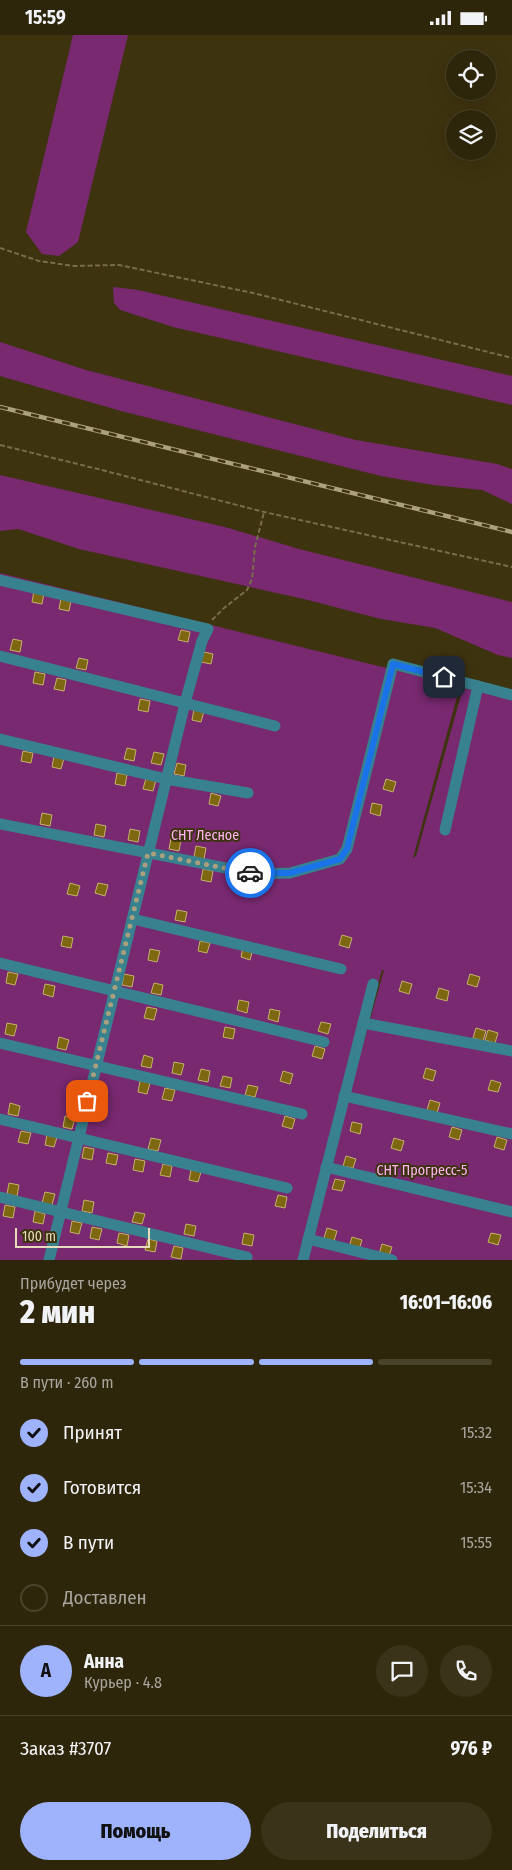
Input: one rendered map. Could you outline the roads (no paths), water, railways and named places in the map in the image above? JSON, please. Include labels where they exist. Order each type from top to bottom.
[{"type":"street","points":[[0,580],[208,629],[202,641],[185,703],[148,853],[134,919],[96,1065],[49,1260]]},
{"type":"street","points":[[0,656],[275,726]]},
{"type":"street","points":[[0,824],[257,874],[290,873],[340,859],[347,849],[393,664],[512,695]]},
{"type":"street","points":[[446,830],[478,686]]},
{"type":"street","points":[[0,739],[166,779],[248,793]]},
{"type":"street","points":[[134,919],[341,969]]},
{"type":"street","points":[[0,963],[324,1042]]},
{"type":"street","points":[[303,1260],[373,984]]},
{"type":"street","points":[[363,1023],[512,1051]]},
{"type":"street","points":[[0,1043],[302,1114]]},
{"type":"street","points":[[344,1096],[512,1133]]},
{"type":"street","points":[[0,1119],[287,1188]]},
{"type":"street","points":[[326,1167],[512,1212]]},
{"type":"street","points":[[0,1197],[247,1257]]},
{"type":"street","points":[[308,1239],[392,1260]]},
{"type":"railway","points":[[0,407],[512,532]]},
{"type":"park label","name":"СНТ Лесное","points":[[205,835]]},
{"type":"park label","name":"СНТ Прогресс-5","points":[[422,1170]]}]
